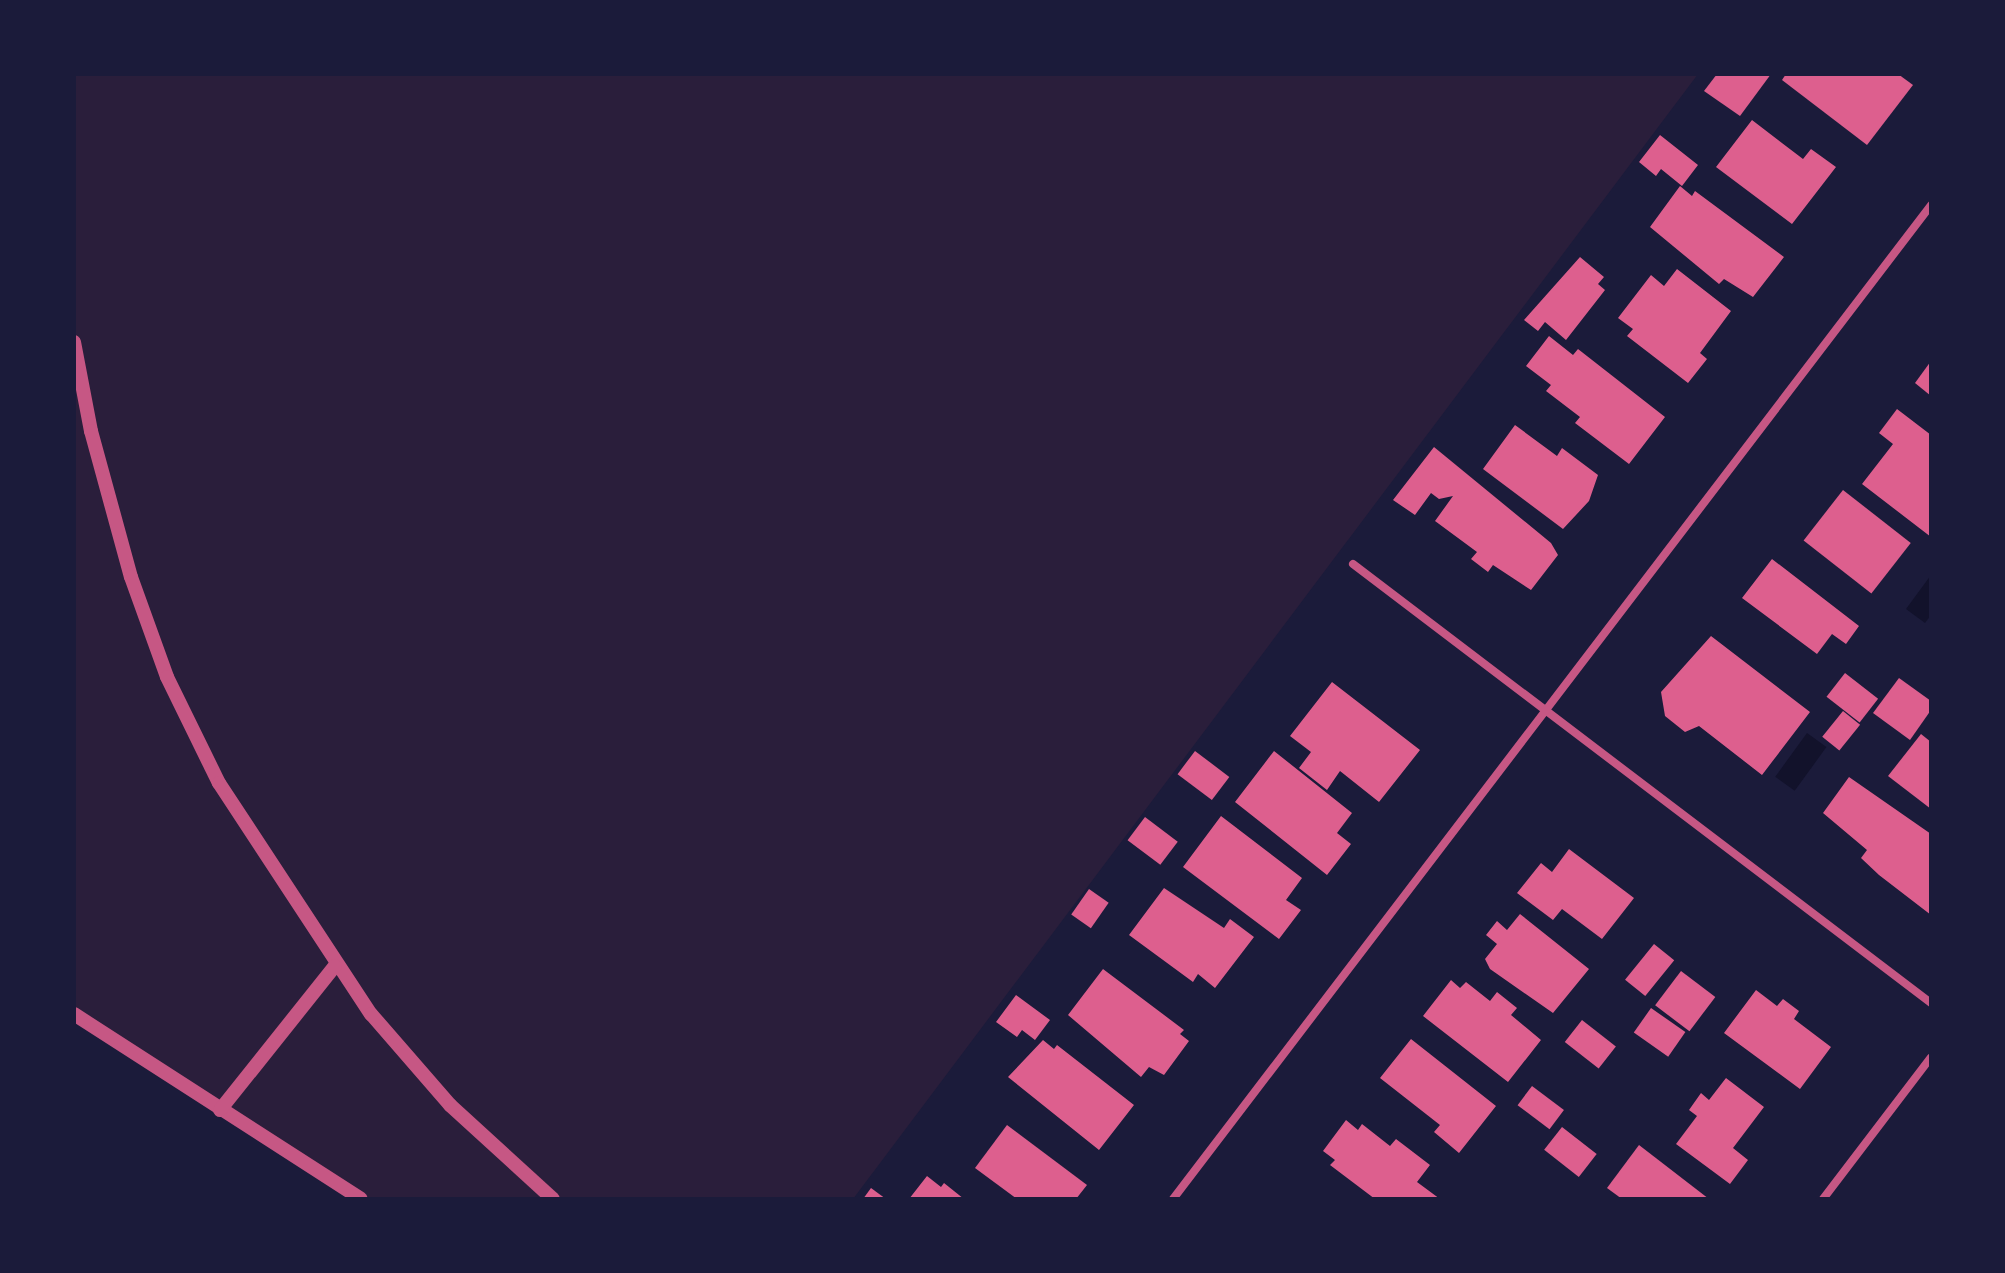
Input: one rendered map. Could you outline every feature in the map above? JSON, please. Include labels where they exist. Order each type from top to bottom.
[{"type":"street","points":[[1173,1199],[1931,205]]},
{"type":"street","points":[[74,342],[117,529],[167,677],[219,783],[335,966],[450,1105],[553,1199]]},
{"type":"street","points":[[1353,564],[1931,1003]]},
{"type":"street","points":[[220,1110],[335,966]]},
{"type":"street","points":[[74,1014],[361,1199]]},
{"type":"street","points":[[1823,1199],[1931,1057]]},
{"type":"shaded area","points":[[74,74],[1698,74],[853,1199],[358,1199],[74,1014]]},
{"type":"shaded area","points":[[1931,575],[1931,615],[1925,623],[1906,609]]},
{"type":"shaded area","points":[[1807,733],[1826,747],[1795,791],[1775,777]]},
{"type":"building","points":[[1717,74],[1771,74],[1740,116],[1704,91]]},
{"type":"building","points":[[1786,74],[1898,74],[1913,85],[1867,145],[1782,80]]},
{"type":"building","points":[[1752,120],[1803,159],[1811,149],[1836,167],[1792,224],[1716,167]]},
{"type":"building","points":[[1660,135],[1698,165],[1682,186],[1661,169],[1656,176],[1639,162]]},
{"type":"building","points":[[1680,186],[1692,196],[1695,191],[1784,257],[1753,297],[1724,279],[1719,284],[1650,227]]},
{"type":"building","points":[[1580,257],[1604,277],[1598,284],[1605,290],[1566,340],[1545,322],[1538,331],[1524,320]]},
{"type":"building","points":[[1677,269],[1731,311],[1700,353],[1707,359],[1688,383],[1627,336],[1633,329],[1618,318],[1651,275],[1664,286]]},
{"type":"building","points":[[1549,336],[1573,355],[1578,349],[1665,417],[1629,464],[1575,423],[1580,417],[1546,391],[1551,385],[1526,366]]},
{"type":"building","points":[[1931,361],[1931,396],[1915,383]]},
{"type":"building","points":[[1897,409],[1931,435],[1931,537],[1862,484],[1893,444],[1879,433]]},
{"type":"building","points":[[1515,425],[1557,456],[1562,448],[1598,475],[1589,501],[1563,529],[1483,469]]},
{"type":"building","points":[[1434,447],[1551,543],[1558,555],[1531,590],[1493,565],[1488,572],[1471,559],[1477,552],[1435,521],[1453,496],[1439,499],[1431,493],[1415,515],[1393,500]]},
{"type":"building","points":[[1843,490],[1911,543],[1871,593],[1804,540]]},
{"type":"building","points":[[1772,559],[1859,626],[1846,644],[1832,634],[1817,654],[1742,598]]},
{"type":"building","points":[[1711,636],[1810,712],[1762,775],[1699,726],[1685,732],[1665,716],[1661,692]]},
{"type":"building","points":[[1845,673],[1878,699],[1860,722],[1827,697]]},
{"type":"building","points":[[1899,678],[1931,701],[1931,710],[1910,740],[1873,713]]},
{"type":"building","points":[[1332,682],[1420,750],[1379,802],[1340,771],[1327,790],[1299,768],[1311,752],[1290,736]]},
{"type":"building","points":[[1843,711],[1860,725],[1839,750],[1822,737]]},
{"type":"building","points":[[1921,734],[1931,742],[1931,809],[1888,776]]},
{"type":"building","points":[[1195,751],[1229,777],[1212,800],[1178,774]]},
{"type":"building","points":[[1274,751],[1352,813],[1337,833],[1351,844],[1327,875],[1235,802]]},
{"type":"building","points":[[1849,777],[1931,834],[1931,915],[1861,858],[1867,850],[1823,813]]},
{"type":"building","points":[[1221,816],[1302,878],[1286,900],[1301,910],[1279,939],[1183,867]]},
{"type":"building","points":[[1145,817],[1178,842],[1160,865],[1128,840]]},
{"type":"building","points":[[1569,849],[1634,898],[1602,939],[1562,909],[1553,920],[1517,893],[1541,863],[1552,872]]},
{"type":"building","points":[[1164,888],[1224,928],[1230,919],[1254,937],[1215,988],[1198,974],[1193,982],[1129,935]]},
{"type":"building","points":[[1089,889],[1109,903],[1091,928],[1071,914]]},
{"type":"building","points":[[1520,914],[1589,969],[1553,1013],[1490,969],[1485,959],[1497,944],[1486,935],[1497,921],[1507,930]]},
{"type":"building","points":[[1654,944],[1674,960],[1645,996],[1625,980]]},
{"type":"building","points":[[1103,969],[1184,1030],[1180,1034],[1189,1041],[1164,1075],[1149,1067],[1141,1077],[1068,1015]]},
{"type":"building","points":[[1681,971],[1715,997],[1689,1031],[1655,1005]]},
{"type":"building","points":[[1451,980],[1460,988],[1466,982],[1490,1001],[1497,992],[1517,1008],[1511,1015],[1541,1040],[1508,1082],[1423,1016]]},
{"type":"building","points":[[1756,990],[1777,1006],[1783,999],[1799,1011],[1794,1019],[1831,1047],[1800,1089],[1724,1033]]},
{"type":"building","points":[[1016,995],[1050,1020],[1035,1040],[1022,1030],[1017,1037],[996,1022]]},
{"type":"building","points":[[1651,1008],[1685,1032],[1668,1057],[1634,1033]]},
{"type":"building","points":[[1582,1020],[1616,1046],[1599,1069],[1565,1042]]},
{"type":"building","points":[[1411,1039],[1496,1106],[1459,1153],[1434,1132],[1440,1125],[1380,1078]]},
{"type":"building","points":[[1043,1040],[1054,1049],[1057,1045],[1134,1105],[1099,1150],[1008,1077]]},
{"type":"building","points":[[1726,1078],[1764,1107],[1733,1148],[1748,1160],[1730,1184],[1676,1144],[1697,1116],[1689,1110],[1701,1093],[1709,1100]]},
{"type":"building","points":[[1532,1086],[1564,1110],[1550,1129],[1518,1105]]},
{"type":"building","points":[[1346,1120],[1358,1130],[1362,1124],[1390,1146],[1396,1139],[1430,1165],[1417,1182],[1440,1199],[1375,1199],[1330,1165],[1335,1160],[1323,1151]]},
{"type":"building","points":[[1007,1125],[1087,1185],[1076,1199],[1017,1199],[975,1168]]},
{"type":"building","points":[[1562,1127],[1597,1154],[1579,1177],[1544,1150]]},
{"type":"building","points":[[1639,1145],[1709,1199],[1622,1199],[1607,1188]]},
{"type":"building","points":[[927,1176],[941,1187],[944,1183],[964,1199],[909,1199]]},
{"type":"building","points":[[871,1188],[886,1199],[863,1199]]}]
